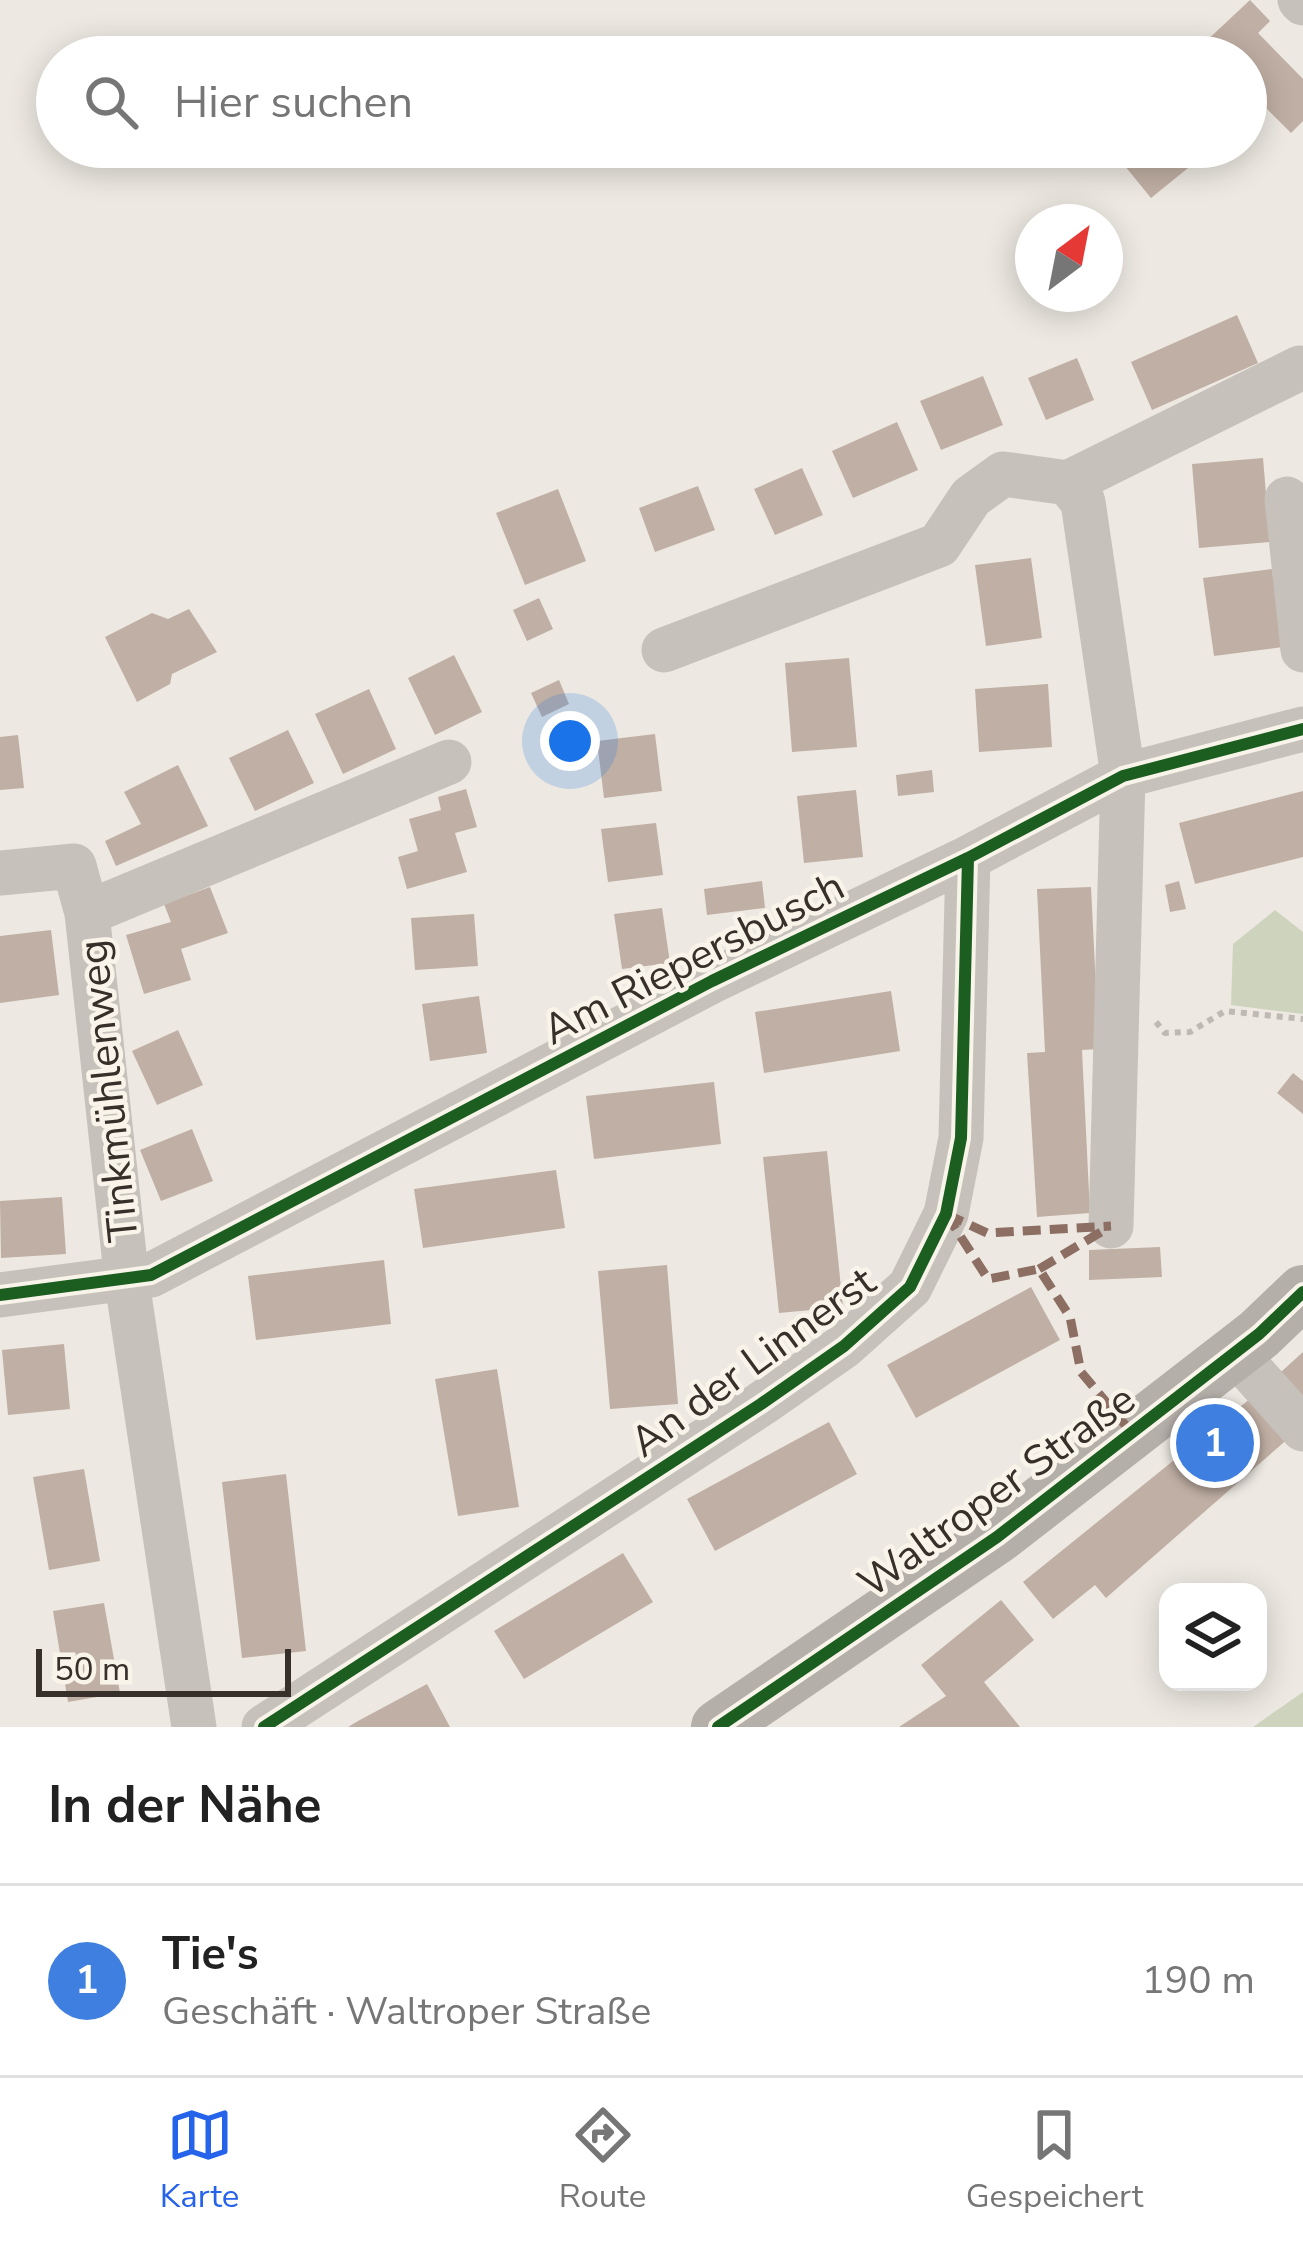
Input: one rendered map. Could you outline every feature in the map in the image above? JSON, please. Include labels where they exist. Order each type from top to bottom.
[{"type":"main road","name":"Waltroper Straße","points":[[752,1718],[1235,1353],[1303,1292]]},
{"type":"street","points":[[664,650],[939,544],[970,497],[1003,474],[1068,483],[1300,368]]},
{"type":"street","points":[[1068,483],[1084,502],[1123,776],[1111,1226]]},
{"type":"street","points":[[1287,499],[1303,650]]},
{"type":"street","name":"Am Riepersbusch","points":[[0,1295],[128,1282],[152,1275],[712,981],[968,858],[1123,776],[1303,729]]},
{"type":"street","name":"Tinkmühlenweg","points":[[194,1727],[128,1282],[87,913],[448,762]]},
{"type":"street","name":"An der Linnerst","points":[[264,1727],[761,1404],[844,1346],[910,1287],[946,1214],[961,1138],[968,858]]},
{"type":"street","points":[[0,873],[74,866],[87,913]]},
{"type":"street","points":[[1235,1353],[1303,1429]]},
{"type":"path","points":[[1118,971],[1165,1033],[1190,1031],[1225,1010],[1303,1018]]},
{"type":"green space","points":[[1275,910],[1303,932],[1303,1014],[1231,1005],[1233,944]]},
{"type":"green space","points":[[1303,1692],[1303,1727],[1253,1727]]},
{"type":"building","points":[[1250,0],[1270,21],[1258,33],[1261,36],[1212,36]]},
{"type":"building","points":[[1267,42],[1303,79],[1303,121],[1291,133],[1267,109]]},
{"type":"building","points":[[1127,168],[1188,168],[1151,198]]},
{"type":"building","points":[[1237,315],[1258,363],[1152,410],[1131,362]]},
{"type":"building","points":[[1077,358],[1094,400],[1046,420],[1028,378]]},
{"type":"building","points":[[983,376],[1003,425],[941,450],[920,401]]},
{"type":"building","points":[[897,422],[918,470],[853,498],[832,451]]},
{"type":"building","points":[[1263,458],[1270,542],[1199,548],[1192,464]]},
{"type":"building","points":[[802,468],[823,515],[775,535],[754,489]]},
{"type":"building","points":[[698,486],[715,530],[655,552],[639,508]]},
{"type":"building","points":[[558,489],[586,561],[525,585],[496,513]]},
{"type":"building","points":[[1031,558],[1042,638],[986,646],[975,565]]},
{"type":"building","points":[[1272,569],[1283,647],[1214,656],[1203,578]]},
{"type":"building","points":[[539,598],[553,629],[527,641],[513,610]]},
{"type":"building","points":[[189,609],[217,652],[172,674],[170,684],[137,702],[105,637],[152,613],[168,619]]},
{"type":"building","points":[[454,655],[482,712],[435,735],[408,678]]},
{"type":"building","points":[[849,658],[857,747],[792,752],[785,663]]},
{"type":"building","points":[[559,680],[569,704],[542,717],[531,693]]},
{"type":"building","points":[[1048,684],[1052,747],[979,752],[975,689]]},
{"type":"building","points":[[369,689],[396,749],[343,774],[315,714]]},
{"type":"building","points":[[288,730],[314,783],[255,811],[229,758]]},
{"type":"building","points":[[655,734],[662,791],[604,798],[597,741]]},
{"type":"building","points":[[18,735],[24,788],[0,790],[0,737]]},
{"type":"building","points":[[178,765],[208,826],[116,866],[105,841],[141,824],[124,792]]},
{"type":"building","points":[[932,770],[934,792],[898,796],[896,775]]},
{"type":"building","points":[[466,789],[477,827],[455,833],[467,872],[407,889],[398,857],[418,851],[409,819],[441,810],[438,797]]},
{"type":"building","points":[[856,790],[863,857],[804,863],[797,796]]},
{"type":"building","points":[[1303,791],[1303,857],[1195,884],[1179,823]]},
{"type":"building","points":[[656,823],[663,875],[608,882],[601,829]]},
{"type":"building","points":[[762,881],[765,908],[707,915],[704,889]]},
{"type":"building","points":[[1179,881],[1186,909],[1170,912],[1165,885]]},
{"type":"building","points":[[210,887],[228,933],[181,949],[191,980],[144,994],[126,935],[171,922],[164,904]]},
{"type":"building","points":[[1091,887],[1099,1049],[1082,1050],[1090,1213],[1037,1217],[1027,1053],[1045,1052],[1037,889]]},
{"type":"building","points":[[662,908],[670,963],[622,969],[614,914]]},
{"type":"building","points":[[474,914],[478,966],[415,970],[411,918]]},
{"type":"building","points":[[51,930],[59,995],[0,1003],[0,936]]},
{"type":"building","points":[[891,991],[900,1051],[764,1073],[755,1012]]},
{"type":"building","points":[[479,996],[487,1053],[430,1061],[422,1004]]},
{"type":"building","points":[[178,1030],[203,1085],[157,1105],[132,1051]]},
{"type":"building","points":[[1293,1073],[1303,1081],[1303,1114],[1277,1093]]},
{"type":"building","points":[[714,1082],[721,1144],[594,1159],[586,1096]]},
{"type":"building","points":[[192,1129],[213,1181],[161,1201],[140,1150]]},
{"type":"building","points":[[827,1151],[843,1307],[779,1313],[763,1157]]},
{"type":"building","points":[[556,1170],[565,1228],[423,1248],[414,1189]]},
{"type":"building","points":[[62,1197],[66,1254],[1,1258],[0,1201]]},
{"type":"building","points":[[1160,1247],[1162,1277],[1089,1280],[1089,1250]]},
{"type":"building","points":[[384,1260],[391,1324],[256,1340],[248,1276]]},
{"type":"building","points":[[667,1265],[678,1404],[610,1409],[598,1271]]},
{"type":"building","points":[[1031,1287],[1060,1340],[916,1418],[887,1365]]},
{"type":"building","points":[[64,1344],[70,1409],[8,1415],[2,1350]]},
{"type":"building","points":[[1303,1352],[1303,1420],[1269,1383]]},
{"type":"building","points":[[497,1369],[519,1507],[458,1516],[435,1379]]},
{"type":"building","points":[[1256,1394],[1291,1436],[1106,1598],[1095,1585],[1053,1619],[1023,1582]]},
{"type":"building","points":[[829,1422],[857,1474],[715,1551],[687,1499]]},
{"type":"building","points":[[84,1469],[100,1561],[49,1570],[33,1477]]},
{"type":"building","points":[[286,1474],[306,1651],[242,1658],[222,1482]]},
{"type":"building","points":[[623,1553],[653,1602],[524,1679],[494,1631]]},
{"type":"building","points":[[1001,1600],[1034,1640],[984,1682],[1020,1727],[899,1727],[946,1696],[921,1665]]},
{"type":"building","points":[[104,1603],[120,1693],[68,1702],[53,1611]]},
{"type":"building","points":[[427,1684],[450,1727],[348,1727],[358,1721]]},
{"type":"marked path","points":[[946,1214],[988,1279],[1039,1269],[1070,1317],[1081,1372],[1132,1433]]},
{"type":"marked path","points":[[946,1214],[987,1233],[1111,1226]]},
{"type":"marked path","points":[[1039,1269],[1106,1229]]},
{"type":"cycle path","points":[[0,1295],[151,1275],[712,981],[968,858],[1123,776],[1303,729]]},
{"type":"cycle path","points":[[264,1727],[761,1404],[844,1346],[910,1287],[946,1214],[961,1138],[968,858]]},
{"type":"cycle path","points":[[718,1727],[997,1537],[1259,1334],[1303,1292]]},
{"type":"place","name":"Tie's","points":[[1215,1443]]}]
